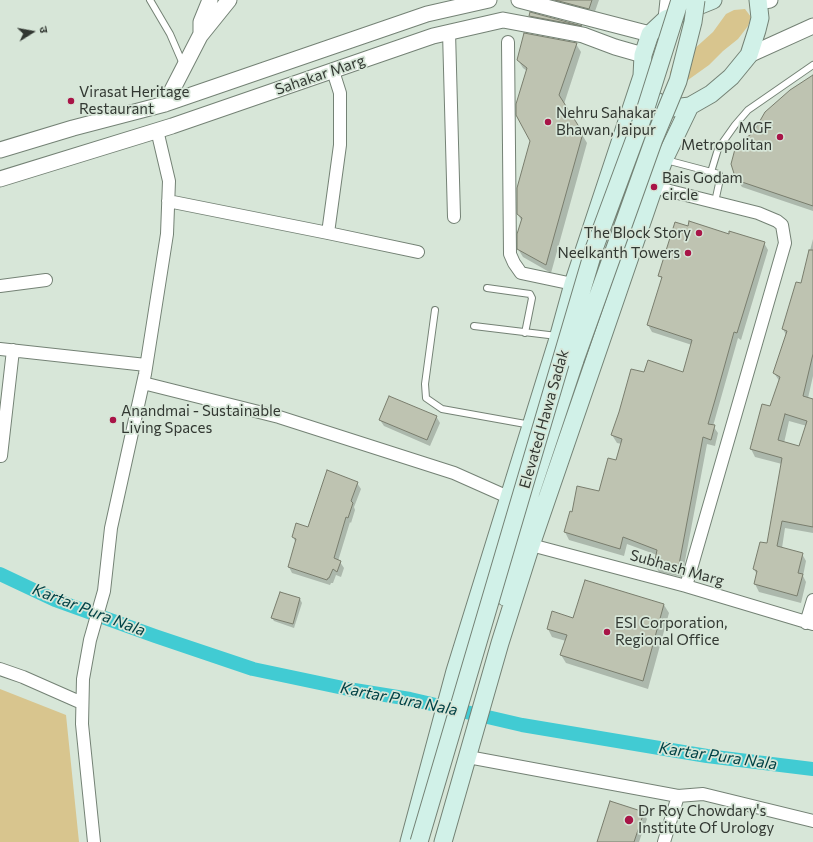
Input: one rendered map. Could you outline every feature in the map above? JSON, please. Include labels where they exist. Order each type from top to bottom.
[{"type":"main road","name":"Elevated Hawa Sadak","points":[[419,842],[594,249],[644,114],[680,0]]},
{"type":"main road","name":"Elevated Hawa Sadak","points":[[500,643],[506,587],[531,492],[654,139],[678,81],[693,22],[696,0]]},
{"type":"main road","points":[[409,842],[455,671],[573,284],[642,76],[644,55],[650,34],[666,19],[713,0]]},
{"type":"main road","points":[[642,76],[645,91],[654,100],[672,108],[690,106],[711,94],[726,81],[749,55],[760,18],[758,1]]},
{"type":"main road","points":[[443,842],[500,643],[531,545],[654,187],[664,160],[690,106]]},
{"type":"street","points":[[200,36],[202,22],[210,0]]},
{"type":"street","points":[[165,104],[200,36],[229,0]]},
{"type":"street","name":"Sahakar Marg","points":[[0,150],[74,128],[165,104],[457,4],[489,0]]},
{"type":"street","points":[[519,0],[650,34]]},
{"type":"street","points":[[666,19],[668,0]]},
{"type":"street","name":"Sahakar Marg","points":[[0,179],[157,130],[433,36],[503,20],[583,35],[615,47],[644,55]]},
{"type":"street","points":[[749,55],[813,26]]},
{"type":"street","points":[[449,32],[454,217]]},
{"type":"street","points":[[508,42],[510,254],[514,264],[521,273],[573,284]]},
{"type":"street","points":[[328,233],[340,145],[340,93],[333,71]]},
{"type":"street","points":[[94,842],[82,724],[83,679],[90,640],[104,591],[111,528],[143,383],[167,234],[170,181],[157,130]]},
{"type":"street","points":[[654,187],[758,213],[777,221],[782,225],[785,243],[686,586]]},
{"type":"street","points":[[168,201],[418,252]]},
{"type":"street","points":[[0,286],[46,280]]},
{"type":"street","points":[[0,349],[146,365]]},
{"type":"street","points":[[0,459],[13,350]]},
{"type":"street","points":[[143,383],[200,396],[300,424],[454,472],[508,497]]},
{"type":"street","name":"Subhash Marg","points":[[531,545],[686,586],[809,624]]},
{"type":"street","points":[[809,624],[813,600]]},
{"type":"street","points":[[0,670],[23,677],[82,703]]},
{"type":"street","points":[[468,757],[678,796],[703,794],[813,820]]},
{"type":"street","points":[[664,842],[678,796]]},
{"type":"lane","points":[[150,0],[170,34],[184,67]]},
{"type":"lane","points":[[711,172],[718,149],[748,110],[813,65]]},
{"type":"lane","points":[[664,160],[719,174],[720,179],[715,202]]},
{"type":"lane","points":[[487,288],[530,294],[532,298],[525,333]]},
{"type":"lane","points":[[436,310],[425,384],[426,398],[442,409],[531,425]]},
{"type":"lane","points":[[474,326],[558,336]]},
{"type":"shaded area","points":[[745,9],[751,17],[748,26],[738,39],[709,65],[681,85],[670,79],[670,72],[675,62],[693,50],[713,32],[726,14],[734,10]]},
{"type":"shaded area","points":[[0,689],[66,715],[79,842],[0,842]]},
{"type":"building","points":[[555,0],[592,0],[589,9]]},
{"type":"building","points":[[530,12],[582,26],[529,16]]},
{"type":"building","name":"Nehru Sahakar Bhawan, Jaipur","points":[[524,33],[577,43],[559,95],[583,133],[546,265],[517,249],[517,234],[522,218],[517,214],[517,188],[530,141],[516,115],[516,104],[527,68],[517,60]]},
{"type":"building","name":"MGF Metropolitan","points":[[813,75],[813,206],[736,180],[731,164],[735,149],[741,141],[753,133],[765,112],[790,90]]},
{"type":"building","points":[[689,221],[729,234],[729,231],[765,242],[737,333],[734,332],[708,424],[715,425],[711,440],[703,437],[678,570],[654,565],[657,550],[623,537],[620,549],[564,532],[570,511],[572,512],[577,486],[599,491],[608,458],[616,460],[622,439],[611,435],[631,369],[644,372],[648,360],[683,372],[692,340],[647,325],[662,277],[658,276],[675,222],[688,226]]},
{"type":"building","points":[[809,250],[813,250],[813,354],[803,396],[813,399],[813,527],[782,521],[777,546],[803,553],[798,573],[803,574],[797,596],[754,584],[757,571],[753,569],[760,542],[767,543],[782,458],[750,449],[762,404],[770,406],[780,377],[773,373],[787,331],[782,329],[796,282],[801,283]],"holes":[[[785,414],[807,421],[799,446],[778,440]]]},
{"type":"building","points":[[389,396],[437,416],[427,440],[379,420]]},
{"type":"building","points":[[327,470],[358,482],[351,501],[353,503],[348,518],[346,517],[334,558],[341,561],[337,572],[333,569],[327,580],[288,567],[296,539],[292,537],[296,523],[308,527]]},
{"type":"building","name":"ESI Corporation, Regional Office","points":[[585,580],[664,604],[643,681],[560,655],[567,635],[547,629],[552,611],[573,618]]},
{"type":"building","points":[[280,592],[300,598],[293,624],[271,618]]},
{"type":"building","points":[[610,801],[644,812],[634,842],[597,842]]},
{"type":"waterway","name":"Kartar Pura Nala","points":[[0,574],[55,600],[253,669],[348,689],[410,699],[522,725],[707,756],[813,769]]},
{"type":"place","name":"Virasat Heritage Restaurant","points":[[71,101]]},
{"type":"place","name":"Nehru Sahakar Bhawan, Jaipur","points":[[548,122]]},
{"type":"place","name":"MGF Metropolitan","points":[[780,137]]},
{"type":"place","name":"Bais Godam circle","points":[[654,187]]},
{"type":"place","name":"The Block Story","points":[[699,233]]},
{"type":"place","name":"Neelkanth Towers","points":[[688,253]]},
{"type":"place","name":"Anandmai - Sustainable Living Spaces","points":[[113,420]]},
{"type":"place","name":"ESI Corporation, Regional Office","points":[[607,632]]},
{"type":"place","name":"Dr Roy Chowdary's Institute Of Urology","points":[[629,820]]}]
